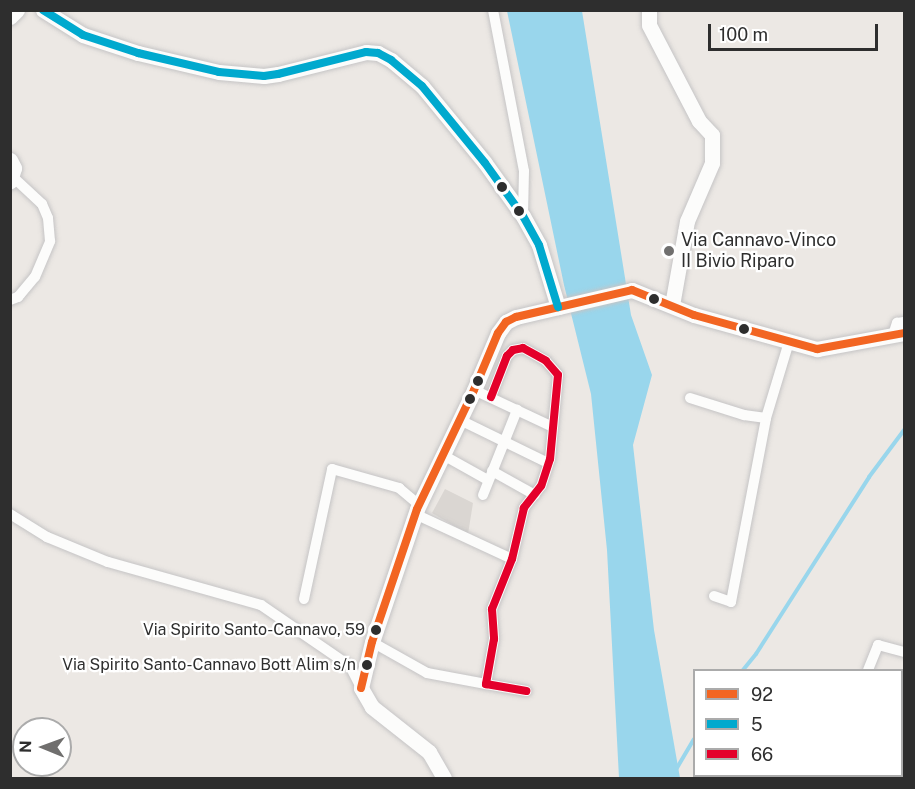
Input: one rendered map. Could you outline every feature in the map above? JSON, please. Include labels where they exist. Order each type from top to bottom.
[{"type":"street","points":[[10,17],[17,10]]},
{"type":"street","points":[[43,10],[83,35],[138,53],[219,72],[271,75],[350,55],[378,53],[392,60],[422,86],[485,163],[523,216],[539,245],[561,306]]},
{"type":"street","points":[[494,10],[524,171],[523,216]]},
{"type":"street","points":[[649,10],[649,25],[699,121],[712,135],[712,163],[687,221],[672,305]]},
{"type":"street","points":[[10,160],[12,179],[42,204],[48,218],[50,241],[35,277],[18,297],[10,300]]},
{"type":"street","points":[[361,688],[372,642],[417,510],[474,390],[498,333],[506,322],[516,316],[632,290],[694,315],[817,349],[901,331]]},
{"type":"street","points":[[714,596],[731,602],[766,418],[789,342]]},
{"type":"street","points":[[486,684],[494,639],[492,609],[512,559],[524,508],[535,495],[548,463],[558,375],[546,361],[523,348],[513,350],[507,356],[491,397]]},
{"type":"street","points":[[474,390],[553,427]]},
{"type":"street","points":[[690,399],[744,416],[766,418]]},
{"type":"street","points":[[483,495],[502,440],[517,410]]},
{"type":"street","points":[[460,420],[548,463]]},
{"type":"street","points":[[443,455],[535,495]]},
{"type":"street","points":[[304,599],[332,469],[399,488],[417,510],[512,559]]},
{"type":"street","points":[[10,514],[47,537],[108,562],[261,605],[350,666],[372,707],[429,752],[444,778]]},
{"type":"street","points":[[372,642],[427,673],[526,691]]},
{"type":"street","points":[[868,669],[878,645],[904,652]]},
{"type":"street","points":[[451,778],[457,778]]},
{"type":"shaded area","points":[[445,489],[473,503],[468,534],[432,513]]},
{"type":"water","points":[[507,11],[582,11],[631,315],[652,375],[633,445],[654,630],[680,778],[619,778],[607,550],[591,394],[564,285]]},
{"type":"waterway","points":[[744,669],[756,654],[869,477],[904,430]]},
{"type":"waterway","points":[[671,778],[693,741]]},
{"type":"transit line","name":"5","points":[[43,10],[83,35],[138,53],[219,72],[264,76],[366,52],[378,53],[391,60],[422,86],[485,163],[523,216],[539,245],[558,307]]},
{"type":"transit line","name":"92","points":[[361,688],[372,642],[417,509],[474,390],[498,333],[506,322],[516,317],[632,290],[694,315],[817,349],[904,333]]},
{"type":"transit line","name":"66","points":[[491,397],[507,356],[513,350],[523,348],[546,361],[558,375],[550,459],[541,486],[524,508],[512,559],[492,609],[494,639],[486,684],[526,691]]},
{"type":"place","name":"Via Cannavo-Vinco II Bivio Riparo","points":[[669,251]]},
{"type":"place","name":"Via Spirito Santo-Cannavo, 59","points":[[376,630]]},
{"type":"place","name":"Via Spirito Santo-Cannavo Bott Alim s/n","points":[[367,665]]}]
